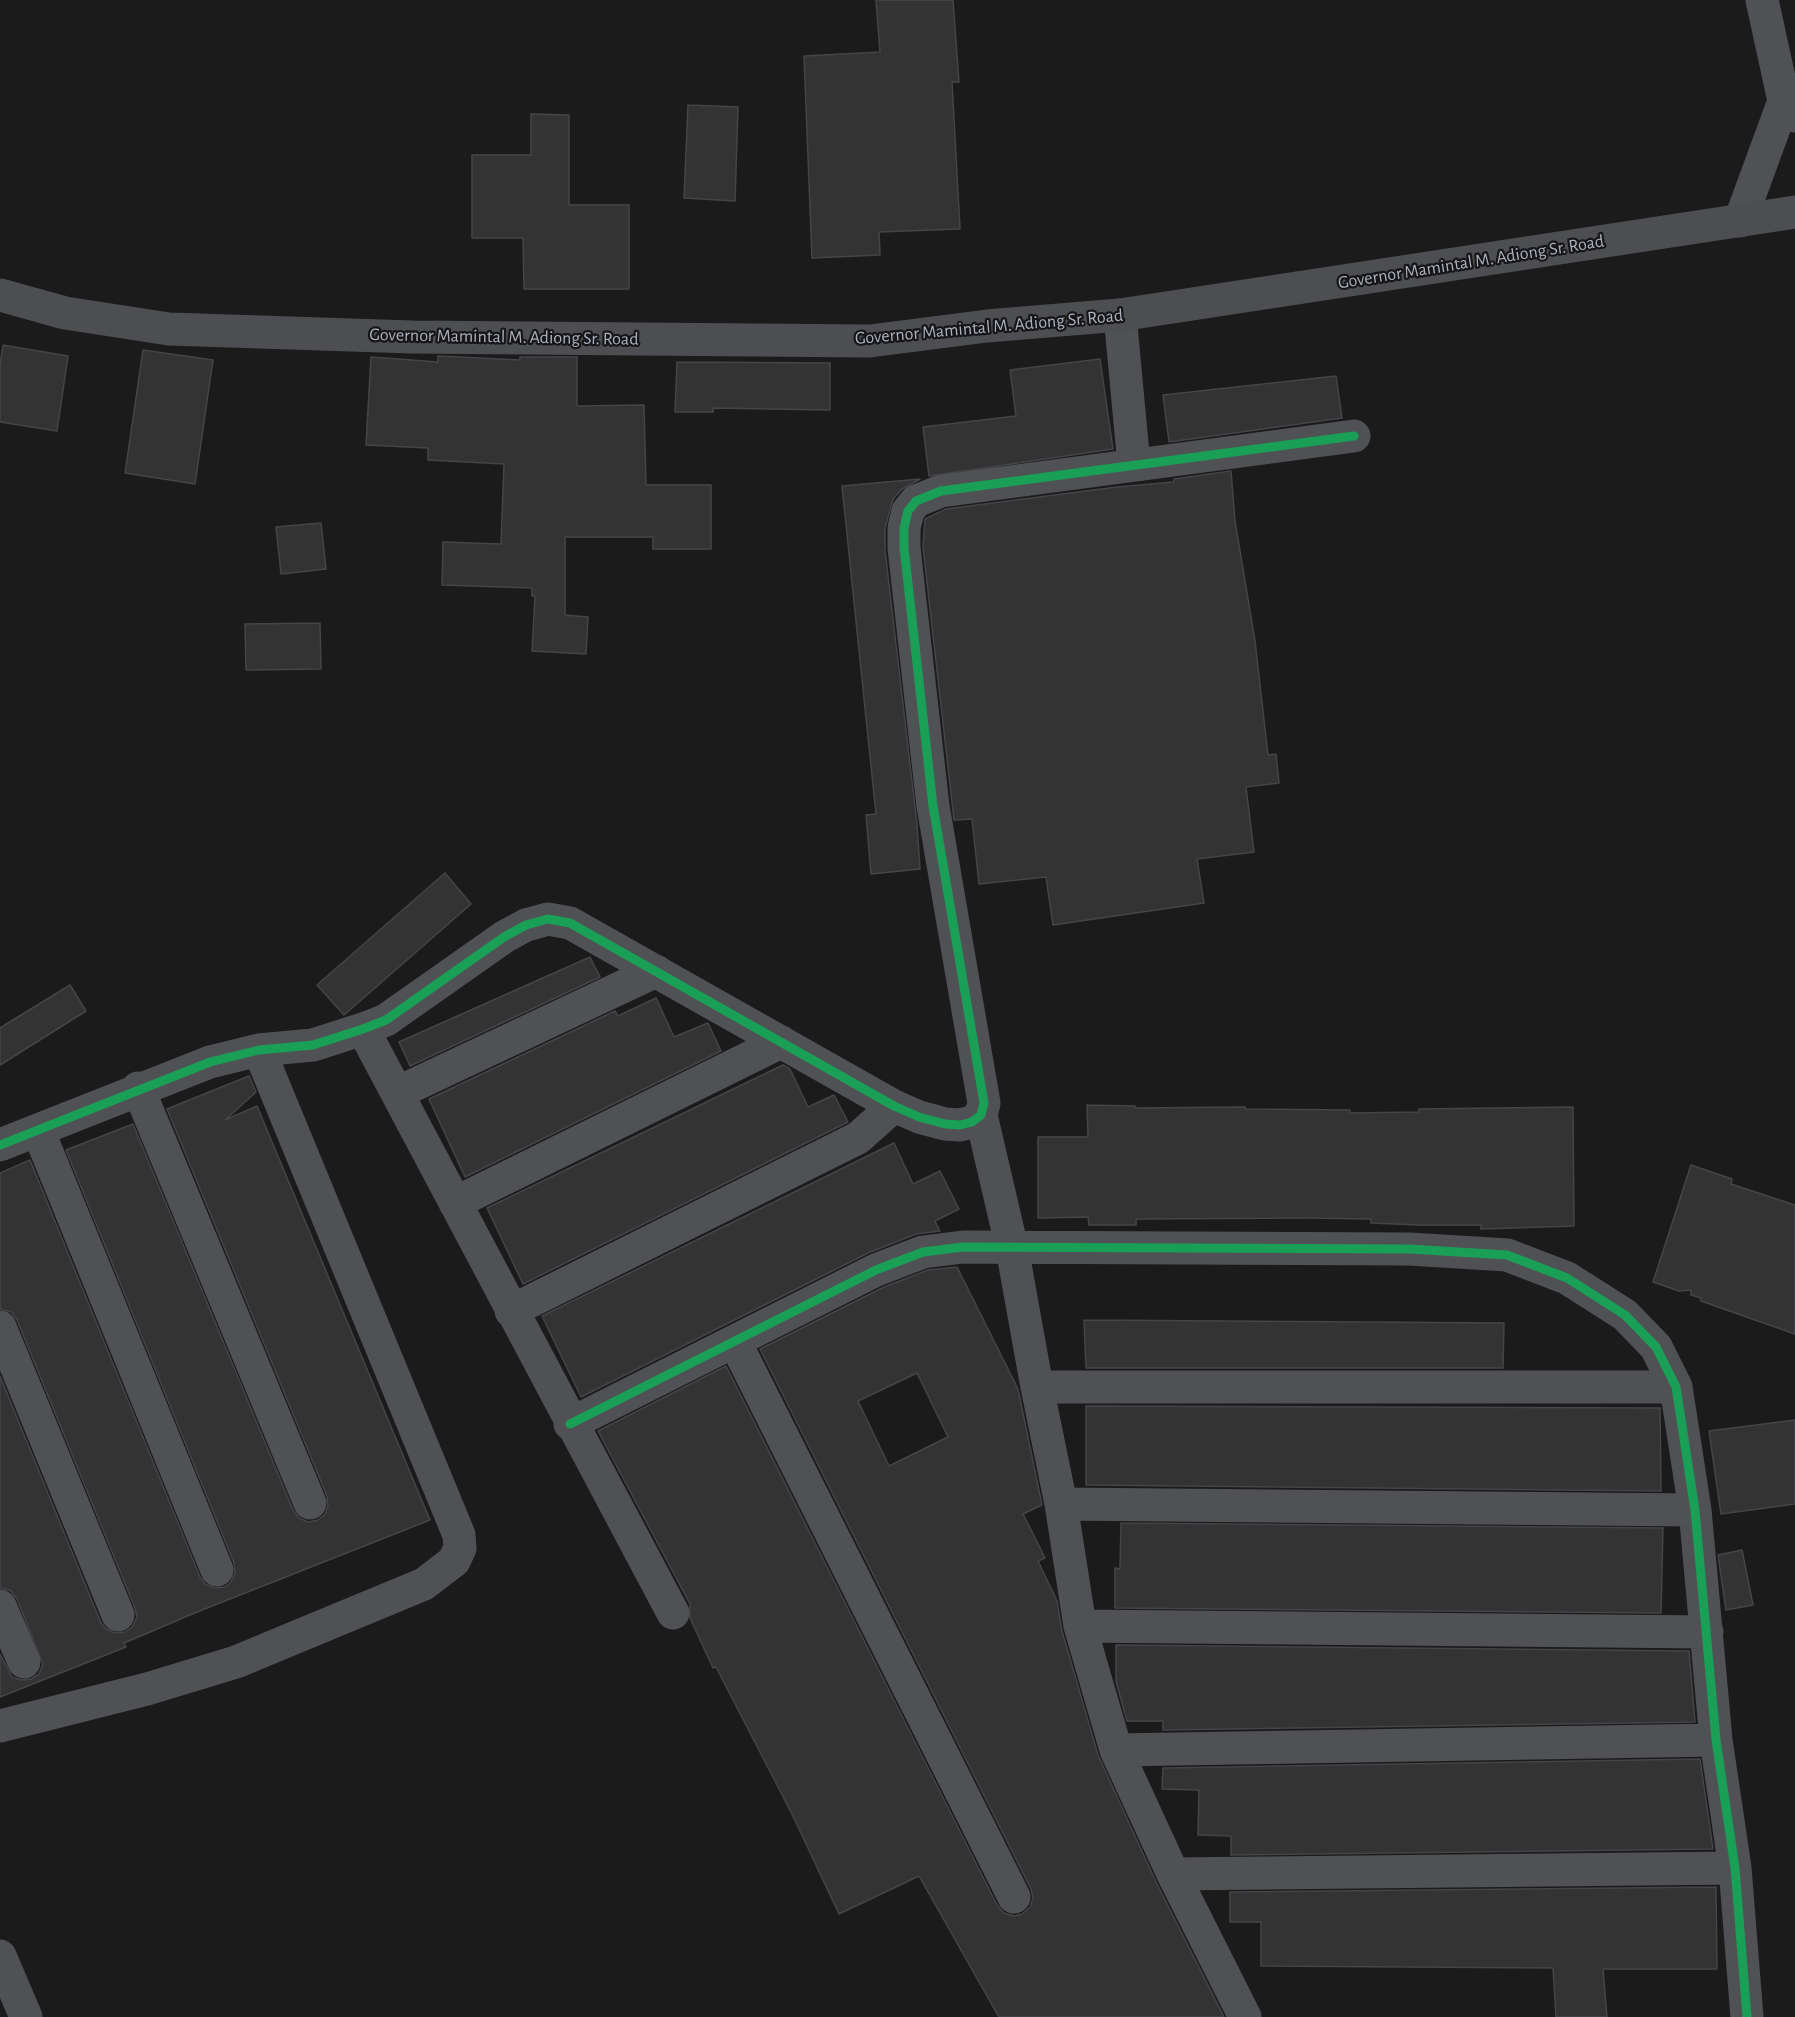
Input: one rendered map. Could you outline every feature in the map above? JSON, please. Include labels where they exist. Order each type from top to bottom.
[{"type":"main road","name":"Governor Mamintal M. Adiong Sr. Road","points":[[0,295],[65,313],[169,329],[412,337],[870,341],[987,326],[1120,315],[1795,212]]},
{"type":"street","points":[[1740,221],[1790,108],[1762,0]]},
{"type":"street","points":[[1120,315],[1134,465]]},
{"type":"street","points":[[1245,2017],[1173,1874],[1116,1750],[1080,1626],[1061,1504],[1012,1248],[981,1115],[984,1103],[933,806],[904,528],[908,511],[916,501],[928,495],[1354,436]]},
{"type":"street","points":[[0,1145],[138,1088],[210,1062],[260,1050],[313,1045],[386,1020],[504,937],[526,925],[548,919],[570,923],[894,1106],[919,1117],[945,1124],[960,1125],[981,1115]]},
{"type":"street","points":[[397,1093],[656,971]]},
{"type":"street","points":[[363,1029],[510,1311],[673,1613]]},
{"type":"street","points":[[455,1203],[782,1042]]},
{"type":"street","points":[[0,1726],[147,1689],[236,1662],[424,1584],[454,1561],[460,1548],[459,1535],[260,1050]]},
{"type":"street","points":[[138,1088],[310,1503]]},
{"type":"street","points":[[510,1311],[858,1138],[894,1106]]},
{"type":"street","points":[[38,1130],[217,1570]]},
{"type":"street","points":[[570,1424],[876,1270],[923,1252],[963,1247],[1409,1249],[1507,1255],[1567,1278],[1625,1315],[1656,1347],[1676,1387],[1695,1510],[1716,1740],[1734,1868],[1747,2017]]},
{"type":"street","points":[[0,1327],[118,1615]]},
{"type":"street","points":[[735,1342],[1014,1898]]},
{"type":"street","points":[[1037,1387],[1676,1387]]},
{"type":"street","points":[[1061,1504],[1695,1510]]},
{"type":"street","points":[[0,1606],[24,1662]]},
{"type":"street","points":[[1080,1626],[1707,1632]]},
{"type":"street","points":[[1116,1750],[1716,1740]]},
{"type":"street","points":[[1173,1874],[1734,1868]]},
{"type":"street","points":[[0,1956],[26,2017]]},
{"type":"building","points":[[876,0],[953,0],[959,82],[952,82],[960,229],[879,232],[880,255],[812,258],[804,56],[880,52]]},
{"type":"building","points":[[688,105],[738,107],[735,201],[684,198]]},
{"type":"building","points":[[531,114],[569,115],[569,205],[629,205],[629,289],[524,289],[523,238],[472,238],[472,155],[531,155]]},
{"type":"building","points":[[3,345],[68,356],[57,431],[0,422],[0,365]]},
{"type":"building","points":[[143,350],[213,360],[195,484],[125,473]]},
{"type":"building","points":[[438,356],[520,360],[520,357],[577,357],[577,406],[644,405],[646,485],[711,485],[711,549],[653,549],[653,537],[565,537],[565,615],[588,617],[586,654],[532,651],[535,596],[532,596],[532,588],[442,585],[443,542],[501,544],[504,464],[428,460],[428,448],[366,445],[371,357],[438,362]]},
{"type":"building","points":[[1100,359],[1113,449],[929,476],[923,427],[1016,416],[1010,370]]},
{"type":"building","points":[[677,362],[830,363],[830,410],[713,408],[713,412],[675,412]]},
{"type":"building","points":[[1336,376],[1342,418],[1169,442],[1163,395]]},
{"type":"building","points":[[1231,471],[1235,521],[1255,641],[1268,755],[1276,754],[1279,783],[1246,787],[1254,852],[1197,859],[1204,903],[1053,925],[1046,877],[979,884],[972,819],[954,820],[923,547],[925,519],[946,509],[1174,482],[1174,479]]},
{"type":"building","points":[[920,479],[902,489],[893,499],[885,528],[885,550],[917,824],[920,869],[871,874],[866,815],[876,814],[842,486]]},
{"type":"building","points":[[321,523],[326,569],[281,574],[276,527]]},
{"type":"building","points":[[320,623],[321,669],[246,670],[245,624]]},
{"type":"building","points":[[445,873],[471,904],[344,1015],[317,985]]},
{"type":"building","points":[[590,957],[600,977],[410,1066],[399,1042]]},
{"type":"building","points":[[70,985],[86,1011],[0,1065],[0,1028]]},
{"type":"building","points":[[656,998],[674,1037],[708,1023],[721,1051],[465,1177],[429,1099],[615,1011],[618,1016]]},
{"type":"building","points":[[783,1065],[790,1069],[808,1107],[834,1095],[848,1122],[523,1284],[487,1208]]},
{"type":"building","points":[[249,1076],[256,1092],[225,1120],[257,1106],[430,1520],[197,1612],[124,1643],[126,1647],[0,1697],[0,1654],[12,1677],[21,1680],[31,1679],[39,1674],[43,1664],[17,1599],[11,1591],[0,1588],[0,1376],[101,1623],[106,1629],[115,1633],[125,1632],[132,1627],[137,1617],[17,1320],[11,1312],[0,1309],[0,1173],[30,1160],[200,1577],[205,1584],[214,1588],[225,1587],[231,1582],[235,1573],[234,1563],[66,1150],[133,1124],[293,1510],[299,1518],[308,1522],[318,1520],[325,1514],[328,1506],[327,1496],[167,1109]]},
{"type":"building","points":[[1087,1105],[1135,1106],[1135,1108],[1245,1107],[1245,1109],[1350,1110],[1350,1113],[1419,1112],[1419,1109],[1573,1107],[1574,1226],[1481,1229],[1481,1225],[1419,1225],[1371,1223],[1371,1219],[1308,1218],[1136,1219],[1136,1225],[1089,1225],[1088,1217],[1038,1218],[1038,1137],[1088,1137]]},
{"type":"building","points":[[894,1143],[913,1184],[940,1171],[959,1209],[935,1221],[940,1231],[916,1234],[868,1253],[581,1397],[542,1316]]},
{"type":"building","points":[[1691,1165],[1732,1179],[1731,1184],[1795,1205],[1795,1334],[1701,1301],[1701,1298],[1691,1295],[1691,1290],[1679,1291],[1653,1282]]},
{"type":"building","points":[[957,1267],[1018,1389],[1042,1505],[1023,1514],[1045,1558],[1038,1561],[1057,1601],[1062,1631],[1098,1755],[1156,1882],[1224,2017],[999,2017],[919,1876],[839,1914],[792,1814],[716,1667],[713,1668],[690,1618],[690,1604],[598,1431],[726,1366],[997,1905],[1004,1913],[1014,1916],[1022,1914],[1030,1907],[1033,1898],[1031,1889],[760,1349],[884,1287],[928,1270]],"holes":[[[917,1373],[948,1437],[889,1466],[858,1401]]]},
{"type":"building","points":[[1084,1320],[1504,1323],[1503,1368],[1086,1368]]},
{"type":"building","points":[[1086,1406],[1660,1408],[1661,1491],[1086,1485]]},
{"type":"building","points":[[1795,1420],[1795,1504],[1721,1514],[1709,1431]]},
{"type":"building","points":[[1121,1523],[1663,1528],[1661,1613],[1115,1608],[1115,1568],[1120,1569]]},
{"type":"building","points":[[1742,1550],[1753,1605],[1726,1610],[1718,1555]]},
{"type":"building","points":[[1116,1645],[1689,1651],[1695,1722],[1163,1730],[1163,1721],[1127,1721],[1116,1681]]},
{"type":"building","points":[[1700,1759],[1713,1849],[1231,1855],[1231,1836],[1198,1835],[1199,1790],[1162,1789],[1163,1768]]},
{"type":"building","points":[[1716,1887],[1717,1969],[1603,1969],[1607,2017],[1556,2017],[1553,1968],[1261,1966],[1261,1922],[1230,1922],[1230,1892]]},
{"type":"cycle path","points":[[0,1145],[210,1062],[259,1050],[313,1045],[386,1020],[504,937],[526,925],[548,919],[570,923],[894,1106],[919,1117],[945,1124],[960,1125],[972,1122],[981,1115],[984,1103],[933,806],[904,548],[904,528],[908,511],[916,501],[941,491],[1354,436]]},
{"type":"cycle path","points":[[570,1424],[876,1270],[923,1252],[963,1247],[1409,1249],[1507,1255],[1567,1278],[1625,1315],[1656,1347],[1676,1387],[1695,1510],[1716,1740],[1735,1868],[1747,2017]]}]
